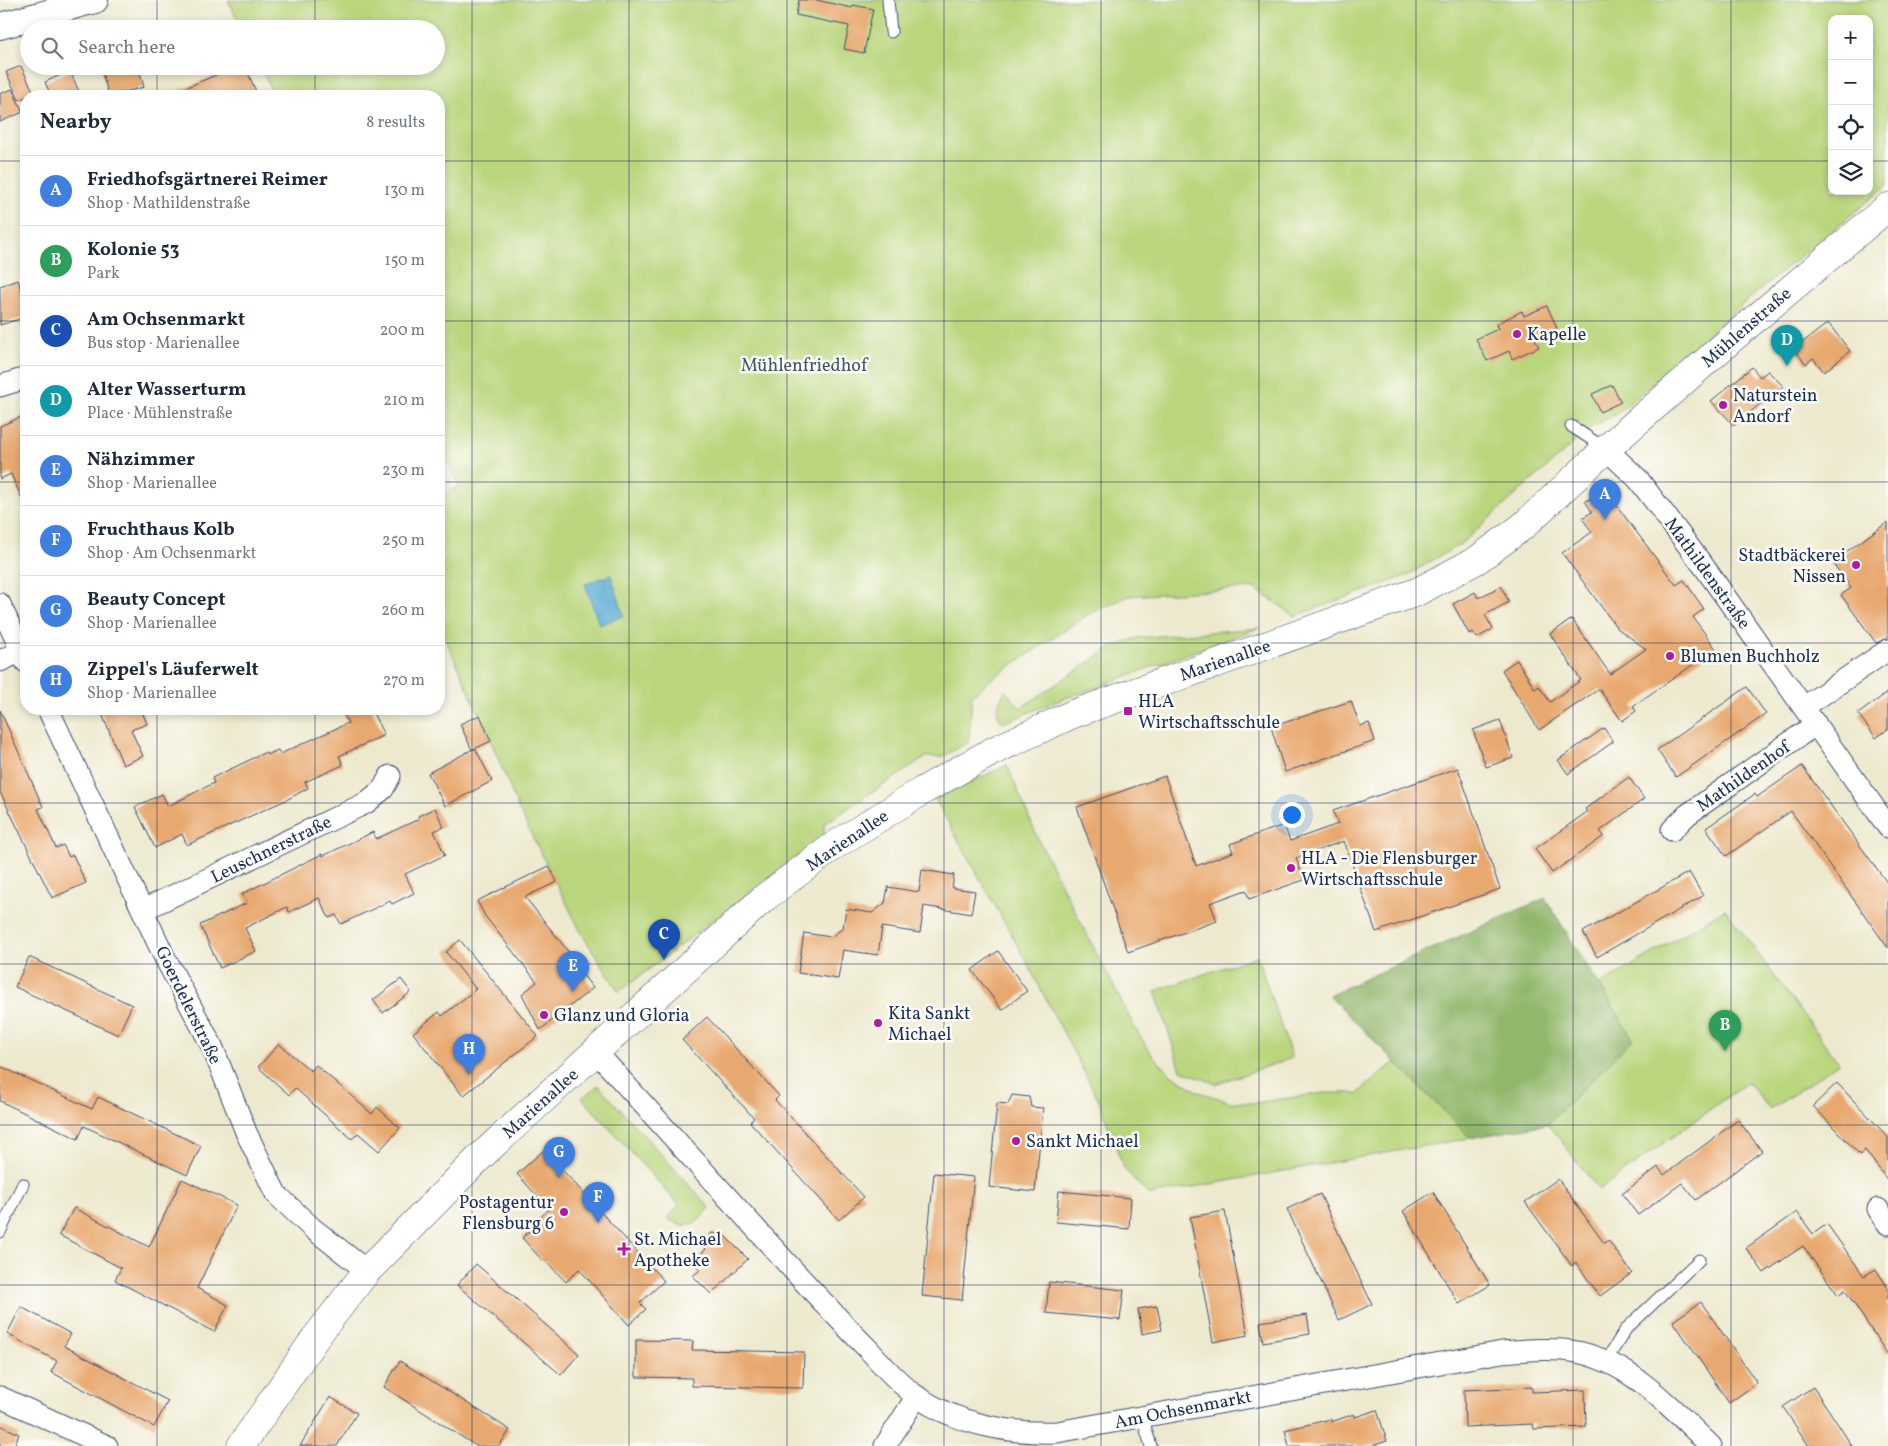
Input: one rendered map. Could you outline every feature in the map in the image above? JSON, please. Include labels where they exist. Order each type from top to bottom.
[{"type":"main road","name":"Mühlenstraße","points":[[1606,449],[1735,336],[1888,207]]},
{"type":"main road","name":"Marienallee","points":[[241,1446],[316,1337],[367,1271],[480,1157],[764,898],[835,845],[922,791],[993,751],[1073,714],[1417,592],[1477,560],[1522,527],[1606,449]]},
{"type":"street","points":[[0,26],[57,5],[94,0]]},
{"type":"street","points":[[0,386],[20,380]]},
{"type":"street","name":"Mathildenstraße","points":[[1606,449],[1638,479],[1705,568],[1888,827]]},
{"type":"street","points":[[0,604],[20,644]]},
{"type":"street","name":"Mathildenhof","points":[[1672,830],[1687,815],[1810,716],[1888,650]]},
{"type":"street","points":[[0,661],[20,655]]},
{"type":"street","name":"Goerdelerstraße","points":[[51,715],[143,910],[212,1046],[246,1132],[276,1194],[312,1228],[367,1271]]},
{"type":"street","name":"Leuschnerstraße","points":[[143,910],[366,803],[383,790],[390,776]]},
{"type":"street","name":"Am Ochsenmarkt","points":[[596,1052],[832,1312],[894,1376],[917,1396],[944,1411],[971,1421],[998,1430],[1029,1433],[1057,1432],[1502,1352],[1564,1350],[1606,1361],[1651,1389],[1711,1446]]},
{"type":"street","points":[[885,1446],[917,1396]]},
{"type":"street","points":[[0,1397],[107,1446]]},
{"type":"lane","points":[[888,0],[891,32]]},
{"type":"lane","points":[[1571,426],[1606,449]]},
{"type":"lane","points":[[0,1232],[23,1184]]},
{"type":"lane","points":[[1606,1361],[1626,1329],[1700,1260]]},
{"type":"lane","points":[[1142,1417],[1151,1446]]},
{"type":"green space","name":"Mühlenfriedhof","points":[[228,0],[1888,0],[1888,185],[1765,285],[1617,414],[1593,426],[1462,543],[1406,576],[1295,616],[1254,588],[1129,596],[1089,614],[994,677],[972,695],[969,742],[942,757],[926,757],[824,824],[824,836],[619,992],[583,936],[519,810],[445,638],[445,493],[460,486],[445,455],[445,90],[271,90],[264,75],[445,75],[445,20],[238,20]]},
{"type":"green space","points":[[1259,628],[1047,705],[1003,723],[998,715],[998,707],[1005,691],[1021,708],[1110,648],[1136,638]]},
{"type":"green space","points":[[1007,765],[1038,839],[1136,1030],[1152,1055],[1172,1075],[1199,1092],[1230,1102],[1254,1103],[1324,1093],[1358,1093],[1395,1062],[1470,1138],[1149,1195],[1124,1169],[1099,1101],[1023,955],[935,799]]},
{"type":"green space","points":[[1545,898],[1633,1039],[1548,1124],[1470,1138],[1329,995]]},
{"type":"green space","points":[[1725,909],[1839,1063],[1770,1110],[1748,1082],[1599,1190],[1548,1124],[1633,1039],[1600,985]]},
{"type":"green space","points":[[1257,956],[1292,1058],[1216,1084],[1181,1070],[1155,991]]},
{"type":"green space","points":[[598,1085],[710,1208],[697,1222],[681,1226],[667,1218],[679,1205],[582,1098]]},
{"type":"water","points":[[611,575],[624,616],[599,625],[585,584]]},
{"type":"building","points":[[799,0],[816,0],[852,8],[853,5],[873,9],[864,53],[844,49],[849,26],[796,15]]},
{"type":"building","points":[[20,66],[20,75],[25,75],[33,90],[20,90],[19,100],[6,72]]},
{"type":"building","points":[[61,75],[72,75],[78,90],[48,90],[45,82]]},
{"type":"building","points":[[103,75],[141,75],[144,87],[132,90],[107,90]]},
{"type":"building","points":[[216,75],[249,75],[255,90],[180,90]]},
{"type":"building","points":[[12,89],[20,106],[20,113],[0,122],[0,94]]},
{"type":"building","points":[[18,280],[20,286],[20,319],[0,325],[0,286]]},
{"type":"building","name":"Kapelle","points":[[1547,306],[1557,328],[1535,339],[1539,347],[1512,359],[1509,351],[1487,361],[1476,339],[1498,329],[1496,324],[1522,311],[1524,316]]},
{"type":"building","points":[[1828,323],[1850,351],[1824,372],[1813,358],[1806,364],[1794,349]]},
{"type":"building","points":[[1752,367],[1760,377],[1768,371],[1783,386],[1734,425],[1711,401]]},
{"type":"building","points":[[1612,385],[1621,402],[1600,412],[1592,394]]},
{"type":"building","points":[[20,418],[20,494],[11,474],[0,479],[0,426]]},
{"type":"building","points":[[1597,496],[1611,498],[1676,585],[1684,580],[1704,609],[1693,617],[1716,649],[1633,706],[1636,711],[1622,721],[1599,689],[1539,730],[1502,670],[1517,660],[1535,689],[1539,686],[1550,702],[1581,680],[1550,634],[1572,619],[1610,674],[1646,649],[1617,628],[1562,553],[1592,532],[1582,518],[1592,512],[1585,501]]},
{"type":"building","points":[[1888,522],[1888,638],[1876,643],[1841,595],[1851,588],[1832,562]]},
{"type":"building","points":[[1501,586],[1509,602],[1485,615],[1493,629],[1477,638],[1473,632],[1469,634],[1453,604],[1475,592],[1478,598]]},
{"type":"building","points":[[1747,687],[1766,714],[1676,777],[1657,750]]},
{"type":"building","points":[[1888,692],[1888,729],[1876,738],[1858,714]]},
{"type":"building","points":[[1351,701],[1360,726],[1369,723],[1375,741],[1285,772],[1271,727]]},
{"type":"building","points":[[0,710],[43,807],[38,809],[56,848],[63,845],[69,857],[73,855],[86,883],[52,898],[0,792]]},
{"type":"building","points":[[102,715],[143,715],[147,724],[131,730],[143,756],[123,765]]},
{"type":"building","points":[[344,715],[374,715],[384,735],[339,756],[343,765],[305,782],[308,788],[288,799],[187,845],[182,834],[155,848],[135,807],[162,794],[168,806],[214,783],[212,778],[266,752],[267,755],[278,750],[280,754],[348,723]]},
{"type":"building","points":[[480,715],[491,741],[472,750],[460,724]]},
{"type":"building","points":[[1500,720],[1513,758],[1486,767],[1473,730]]},
{"type":"building","points":[[1604,728],[1613,742],[1568,774],[1558,760]]},
{"type":"building","points":[[475,748],[492,781],[445,806],[428,773]]},
{"type":"building","points":[[1802,766],[1888,884],[1888,948],[1791,811],[1726,856],[1706,828],[1755,794],[1757,797]]},
{"type":"building","points":[[1458,768],[1500,889],[1376,932],[1344,841],[1296,858],[1304,880],[1249,899],[1246,890],[1210,903],[1217,921],[1128,952],[1077,807],[1165,776],[1196,866],[1233,852],[1230,844],[1284,825],[1290,841],[1338,824],[1333,811]]},
{"type":"building","points":[[1629,777],[1644,799],[1600,831],[1604,836],[1552,873],[1535,849],[1587,812],[1585,809]]},
{"type":"building","points":[[435,808],[444,827],[434,831],[445,855],[405,874],[414,893],[392,904],[390,901],[341,924],[336,915],[329,918],[319,898],[289,912],[287,907],[245,928],[256,951],[220,968],[200,925],[247,903],[242,894],[322,854],[323,856],[373,832],[376,839],[419,819],[418,816]]},
{"type":"building","points":[[549,866],[557,882],[525,897],[571,955],[569,957],[593,988],[540,1030],[522,994],[537,982],[485,916],[477,901]]},
{"type":"building","points":[[922,870],[954,875],[952,888],[975,891],[971,914],[924,906],[920,933],[882,927],[878,955],[843,950],[838,979],[798,973],[804,933],[831,937],[843,928],[846,909],[872,913],[885,903],[888,887],[919,892]]},
{"type":"building","points":[[1689,872],[1703,896],[1597,957],[1583,932]]},
{"type":"building","points":[[460,940],[538,1036],[463,1096],[413,1033],[439,1012],[442,1016],[476,989],[446,952]]},
{"type":"building","points":[[998,951],[1027,991],[1002,1010],[972,970]]},
{"type":"building","points":[[29,957],[132,1005],[118,1035],[15,987]]},
{"type":"building","points":[[401,979],[411,992],[383,1013],[373,1000]]},
{"type":"building","points":[[707,1017],[779,1096],[775,1100],[864,1197],[839,1220],[750,1122],[754,1118],[682,1040]]},
{"type":"building","points":[[279,1044],[311,1071],[316,1065],[372,1114],[377,1107],[400,1128],[379,1151],[358,1133],[352,1139],[295,1088],[289,1095],[258,1067]]},
{"type":"building","points":[[0,1066],[92,1109],[98,1097],[201,1146],[187,1175],[84,1126],[78,1139],[0,1101]]},
{"type":"building","points":[[1837,1083],[1888,1137],[1888,1181],[1865,1150],[1860,1155],[1813,1106]]},
{"type":"building","name":"Sankt Michael","points":[[1012,1095],[1029,1097],[1031,1107],[1043,1108],[1035,1192],[989,1187],[997,1103],[1008,1104]]},
{"type":"building","points":[[1738,1120],[1762,1151],[1696,1200],[1682,1183],[1638,1215],[1622,1194],[1658,1167],[1664,1175]]},
{"type":"building","points":[[544,1150],[664,1281],[640,1303],[646,1309],[629,1325],[579,1269],[566,1282],[522,1238],[549,1209],[517,1174]]},
{"type":"building","points":[[934,1173],[974,1177],[962,1300],[922,1296]]},
{"type":"building","points":[[182,1179],[237,1205],[197,1288],[228,1305],[214,1332],[115,1280],[121,1268],[59,1235],[74,1208],[149,1247]]},
{"type":"building","points":[[1558,1179],[1604,1243],[1608,1240],[1632,1273],[1600,1296],[1576,1263],[1572,1266],[1525,1202]]},
{"type":"building","points":[[1059,1191],[1131,1198],[1129,1229],[1056,1222]]},
{"type":"building","points":[[1433,1192],[1490,1285],[1459,1304],[1403,1211]]},
{"type":"building","points":[[1320,1194],[1372,1304],[1339,1320],[1287,1209]]},
{"type":"building","points":[[1225,1211],[1248,1335],[1213,1342],[1190,1217]]},
{"type":"building","points":[[1797,1212],[1813,1234],[1827,1224],[1864,1276],[1876,1269],[1888,1288],[1888,1355],[1845,1290],[1838,1295],[1803,1246],[1764,1273],[1746,1248]]},
{"type":"building","points":[[712,1233],[725,1236],[748,1259],[711,1294],[693,1276],[700,1270],[693,1262],[706,1249],[701,1244]]},
{"type":"building","points":[[476,1264],[579,1354],[561,1375],[457,1285]]},
{"type":"building","points":[[1049,1282],[1124,1290],[1120,1320],[1046,1313]]},
{"type":"building","points":[[1701,1302],[1757,1383],[1729,1403],[1673,1321]]},
{"type":"building","points":[[1157,1306],[1162,1330],[1142,1334],[1138,1309]]},
{"type":"building","points":[[21,1307],[71,1334],[64,1346],[168,1401],[154,1427],[51,1372],[57,1361],[7,1334]]},
{"type":"building","points":[[1307,1315],[1310,1334],[1263,1342],[1260,1322]]},
{"type":"building","points":[[636,1340],[693,1341],[692,1350],[804,1352],[803,1388],[692,1386],[692,1378],[636,1377]]},
{"type":"building","points":[[400,1361],[510,1430],[499,1446],[476,1446],[384,1387]]},
{"type":"building","points":[[1532,1387],[1532,1392],[1585,1390],[1586,1427],[1534,1429],[1533,1424],[1465,1427],[1464,1390]]},
{"type":"building","points":[[1813,1387],[1852,1446],[1809,1446],[1783,1407]]},
{"type":"building","points":[[330,1397],[357,1413],[337,1446],[300,1446]]},
{"type":"building","points":[[1377,1410],[1387,1441],[1371,1446],[1289,1446],[1285,1430],[1331,1419],[1331,1422],[1354,1414],[1355,1417]]},
{"type":"building","points":[[0,1425],[19,1434],[14,1446],[0,1446]]},
{"type":"place","name":"Kapelle","points":[[1517,334]]},
{"type":"place","name":"Alter Wasserturm","points":[[1787,366]]},
{"type":"place","name":"Naturstein Andorf","points":[[1723,405]]},
{"type":"place","name":"Friedhofsgärtnerei Reimer","points":[[1605,520]]},
{"type":"place","name":"Stadtbäckerei Nissen","points":[[1856,565]]},
{"type":"place","name":"Blumen Buchholz","points":[[1670,656]]},
{"type":"place","name":"HLA Wirtschaftsschule","points":[[1128,711]]},
{"type":"place","name":"HLA - Die Flensburger Wirtschaftsschule","points":[[1291,868]]},
{"type":"place","name":"Am Ochsenmarkt","points":[[664,960]]},
{"type":"place","name":"Nähzimmer","points":[[573,992]]},
{"type":"place","name":"Glanz und Gloria","points":[[544,1015]]},
{"type":"place","name":"Kita Sankt Michael","points":[[878,1023]]},
{"type":"place","name":"Kolonie 53","points":[[1725,1051]]},
{"type":"place","name":"Zippel's Läuferwelt","points":[[469,1075]]},
{"type":"place","name":"Sankt Michael","points":[[1016,1141]]},
{"type":"place","name":"Beauty Concept","points":[[559,1178]]},
{"type":"place","name":"Postagentur Flensburg 6","points":[[564,1212]]},
{"type":"place","name":"Fruchthaus Kolb","points":[[598,1223]]},
{"type":"place","name":"St. Michael Apotheke","points":[[624,1249]]}]
